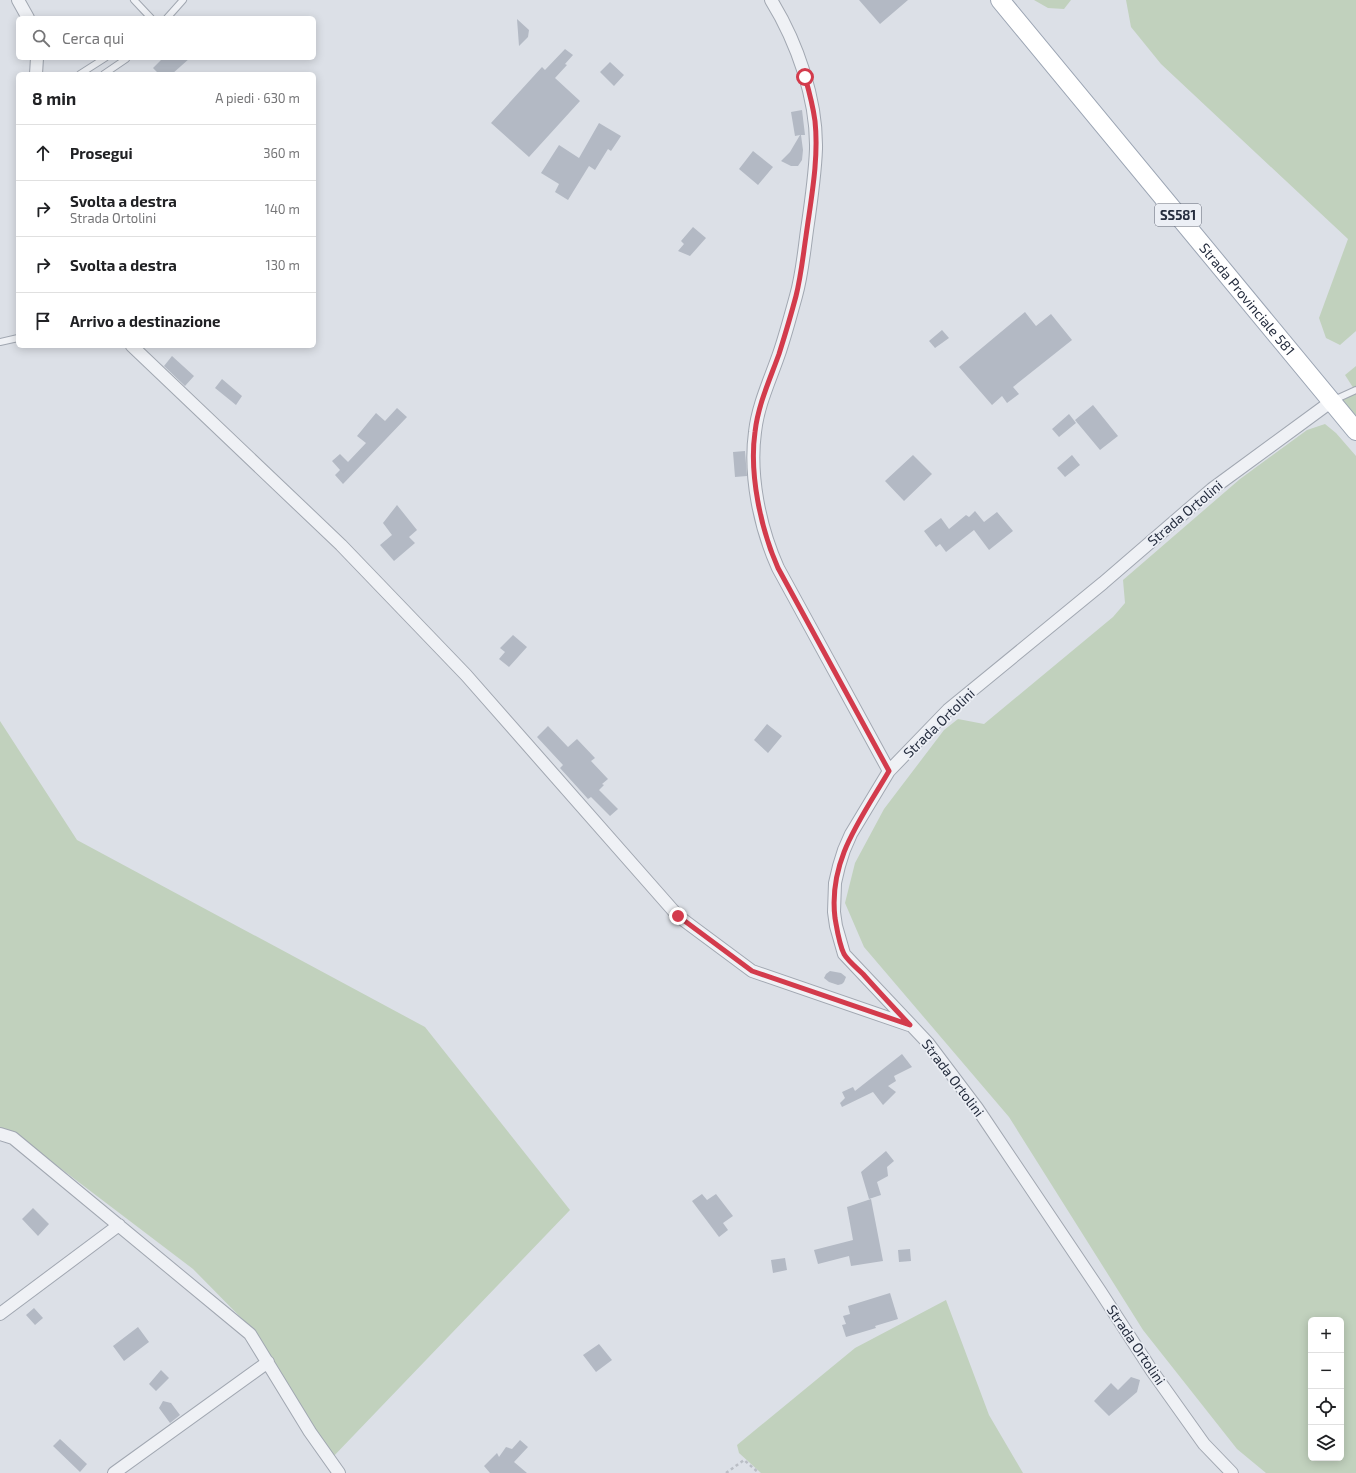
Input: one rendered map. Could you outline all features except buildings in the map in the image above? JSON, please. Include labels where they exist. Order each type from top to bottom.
[{"type":"main road","name":"Strada Provinciale 581","points":[[1000,0],[1356,431]]},
{"type":"street","points":[[18,0],[27,16]]},
{"type":"street","points":[[771,0],[789,35],[805,77],[815,122],[816,149],[812,198],[797,294],[780,351],[760,408],[755,432],[753,454],[761,518],[769,548],[778,568],[889,771]]},
{"type":"street","points":[[36,72],[37,60]]},
{"type":"street","points":[[134,348],[341,545],[456,664],[678,916],[752,971],[910,1025]]},
{"type":"street","name":"Strada Ortolini","points":[[1232,1473],[1204,1444],[1152,1371],[977,1108],[928,1043],[844,954],[836,926],[834,912],[835,883],[844,850],[851,834],[889,771],[948,710],[1103,583],[1212,489],[1332,401]]},
{"type":"street","points":[[0,1134],[13,1138],[250,1334],[310,1432],[339,1473]]},
{"type":"street","points":[[0,1314],[119,1225]]},
{"type":"street","points":[[114,1473],[268,1362]]},
{"type":"lane","points":[[134,0],[149,16]]},
{"type":"lane","points":[[169,16],[183,0]]},
{"type":"lane","points":[[83,72],[102,60]]},
{"type":"lane","points":[[107,72],[125,60]]},
{"type":"lane","points":[[0,342],[16,338]]},
{"type":"lane","points":[[1332,401],[1356,390]]},
{"type":"path","points":[[726,1473],[744,1460],[758,1473]]},
{"type":"green space","points":[[1034,0],[1071,0],[1064,9],[1048,8]]},
{"type":"green space","points":[[1126,0],[1356,0],[1356,331],[1340,345],[1326,338],[1319,318],[1348,239],[1161,64],[1131,27]]},
{"type":"green space","points":[[1356,366],[1356,388],[1354,389],[1345,375]]},
{"type":"green space","points":[[1356,393],[1356,419],[1341,401]]},
{"type":"green space","points":[[1325,424],[1336,433],[1356,456],[1356,1473],[1266,1473],[1237,1449],[1143,1330],[1009,1117],[864,947],[845,903],[855,863],[884,809],[944,730],[958,719],[984,724],[1113,617],[1125,603],[1123,580],[1240,479],[1307,430]]},
{"type":"green space","points":[[0,721],[77,840],[425,1027],[570,1210],[330,1460],[257,1334],[193,1269],[14,1133],[0,1128]]},
{"type":"green space","points":[[946,1300],[989,1415],[1023,1473],[761,1473],[739,1453],[737,1445],[855,1348]]},
{"type":"route","points":[[678,916],[752,971],[910,1025],[844,954],[836,926],[834,912],[835,883],[844,850],[851,834],[889,771],[778,568],[769,548],[761,518],[756,484],[753,454],[755,432],[760,408],[780,351],[797,294],[812,198],[816,149],[815,122],[805,77]]}]
